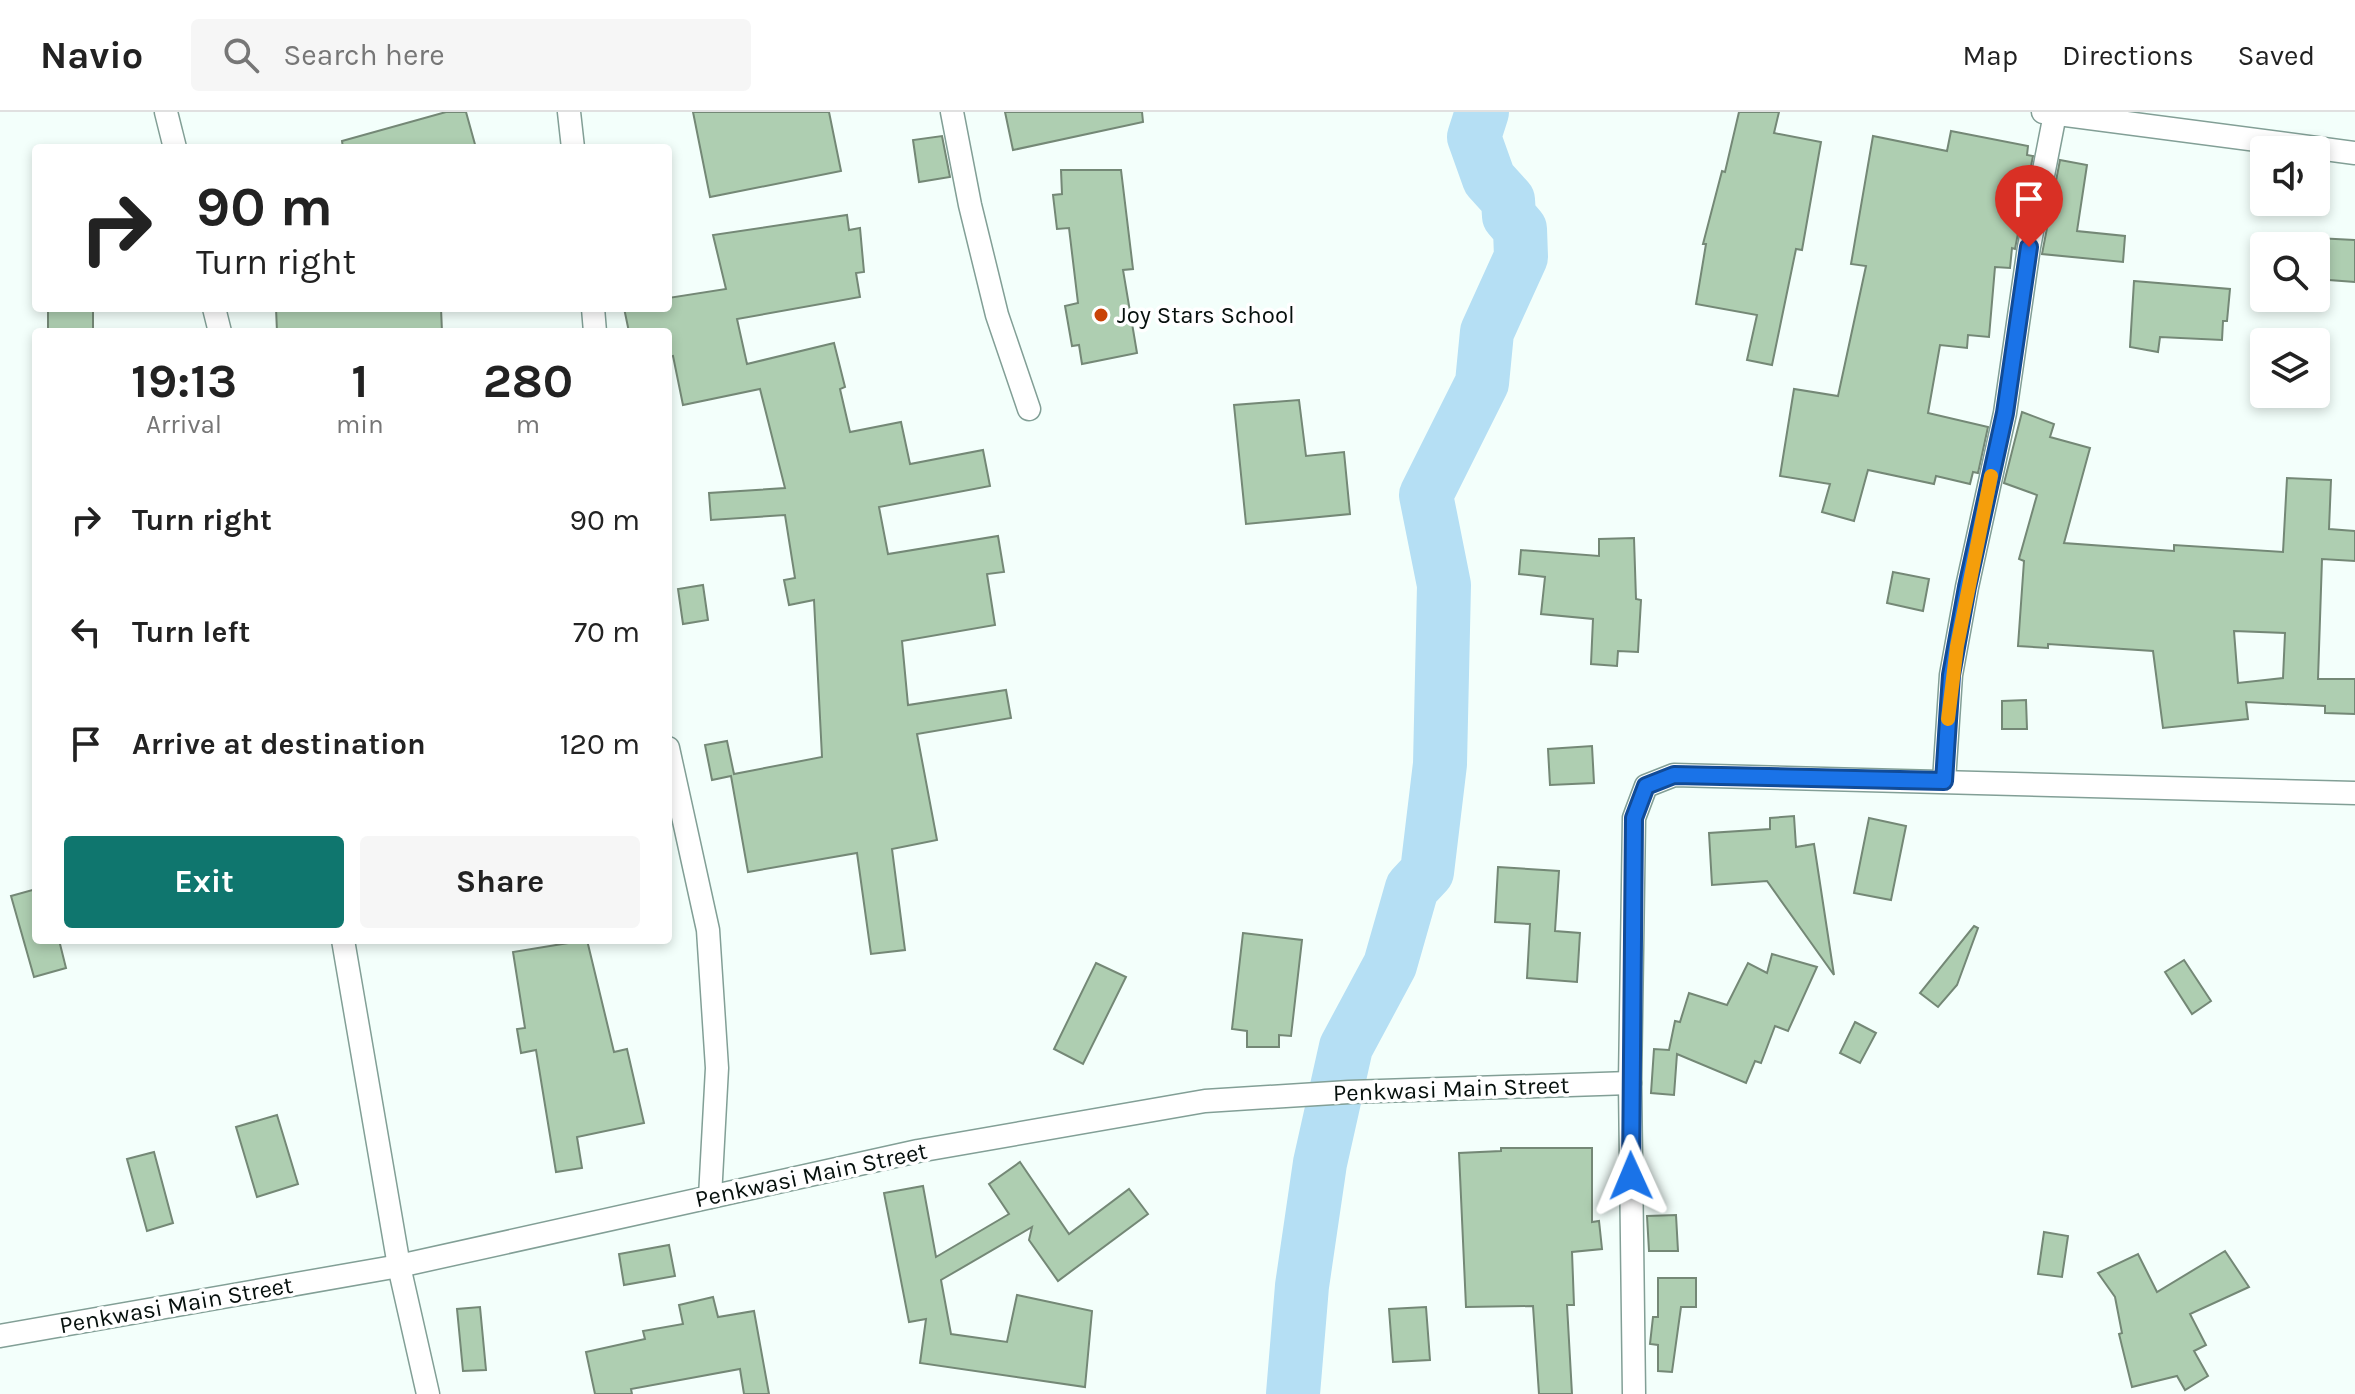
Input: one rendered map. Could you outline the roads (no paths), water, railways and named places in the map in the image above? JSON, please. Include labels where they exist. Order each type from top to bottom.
[{"type":"street","points":[[166,112],[174,144]]},
{"type":"street","points":[[569,112],[573,144]]},
{"type":"street","points":[[952,112],[970,205],[997,315],[1029,409]]},
{"type":"street","points":[[1944,781],[1951,675],[2005,413],[2047,113],[2355,153]]},
{"type":"street","points":[[672,766],[708,930],[717,1068],[710,1197]]},
{"type":"street","points":[[1634,1394],[1630,1083],[1634,818],[1646,786],[1674,775],[2355,793]]},
{"type":"street","points":[[344,944],[399,1266],[428,1394]]},
{"type":"street","name":"Penkwasi Main Street","points":[[0,1336],[399,1266],[918,1151],[1205,1101],[1349,1092],[1630,1083]]},
{"type":"waterway","points":[[1293,1394],[1302,1286],[1320,1163],[1346,1047],[1390,965],[1412,888],[1427,872],[1440,764],[1444,585],[1426,495],[1482,383],[1487,332],[1521,257],[1520,229],[1509,216],[1508,200],[1489,179],[1474,137],[1482,112]]},
{"type":"place","name":"Joy Stars School","points":[[1101,315]]}]
